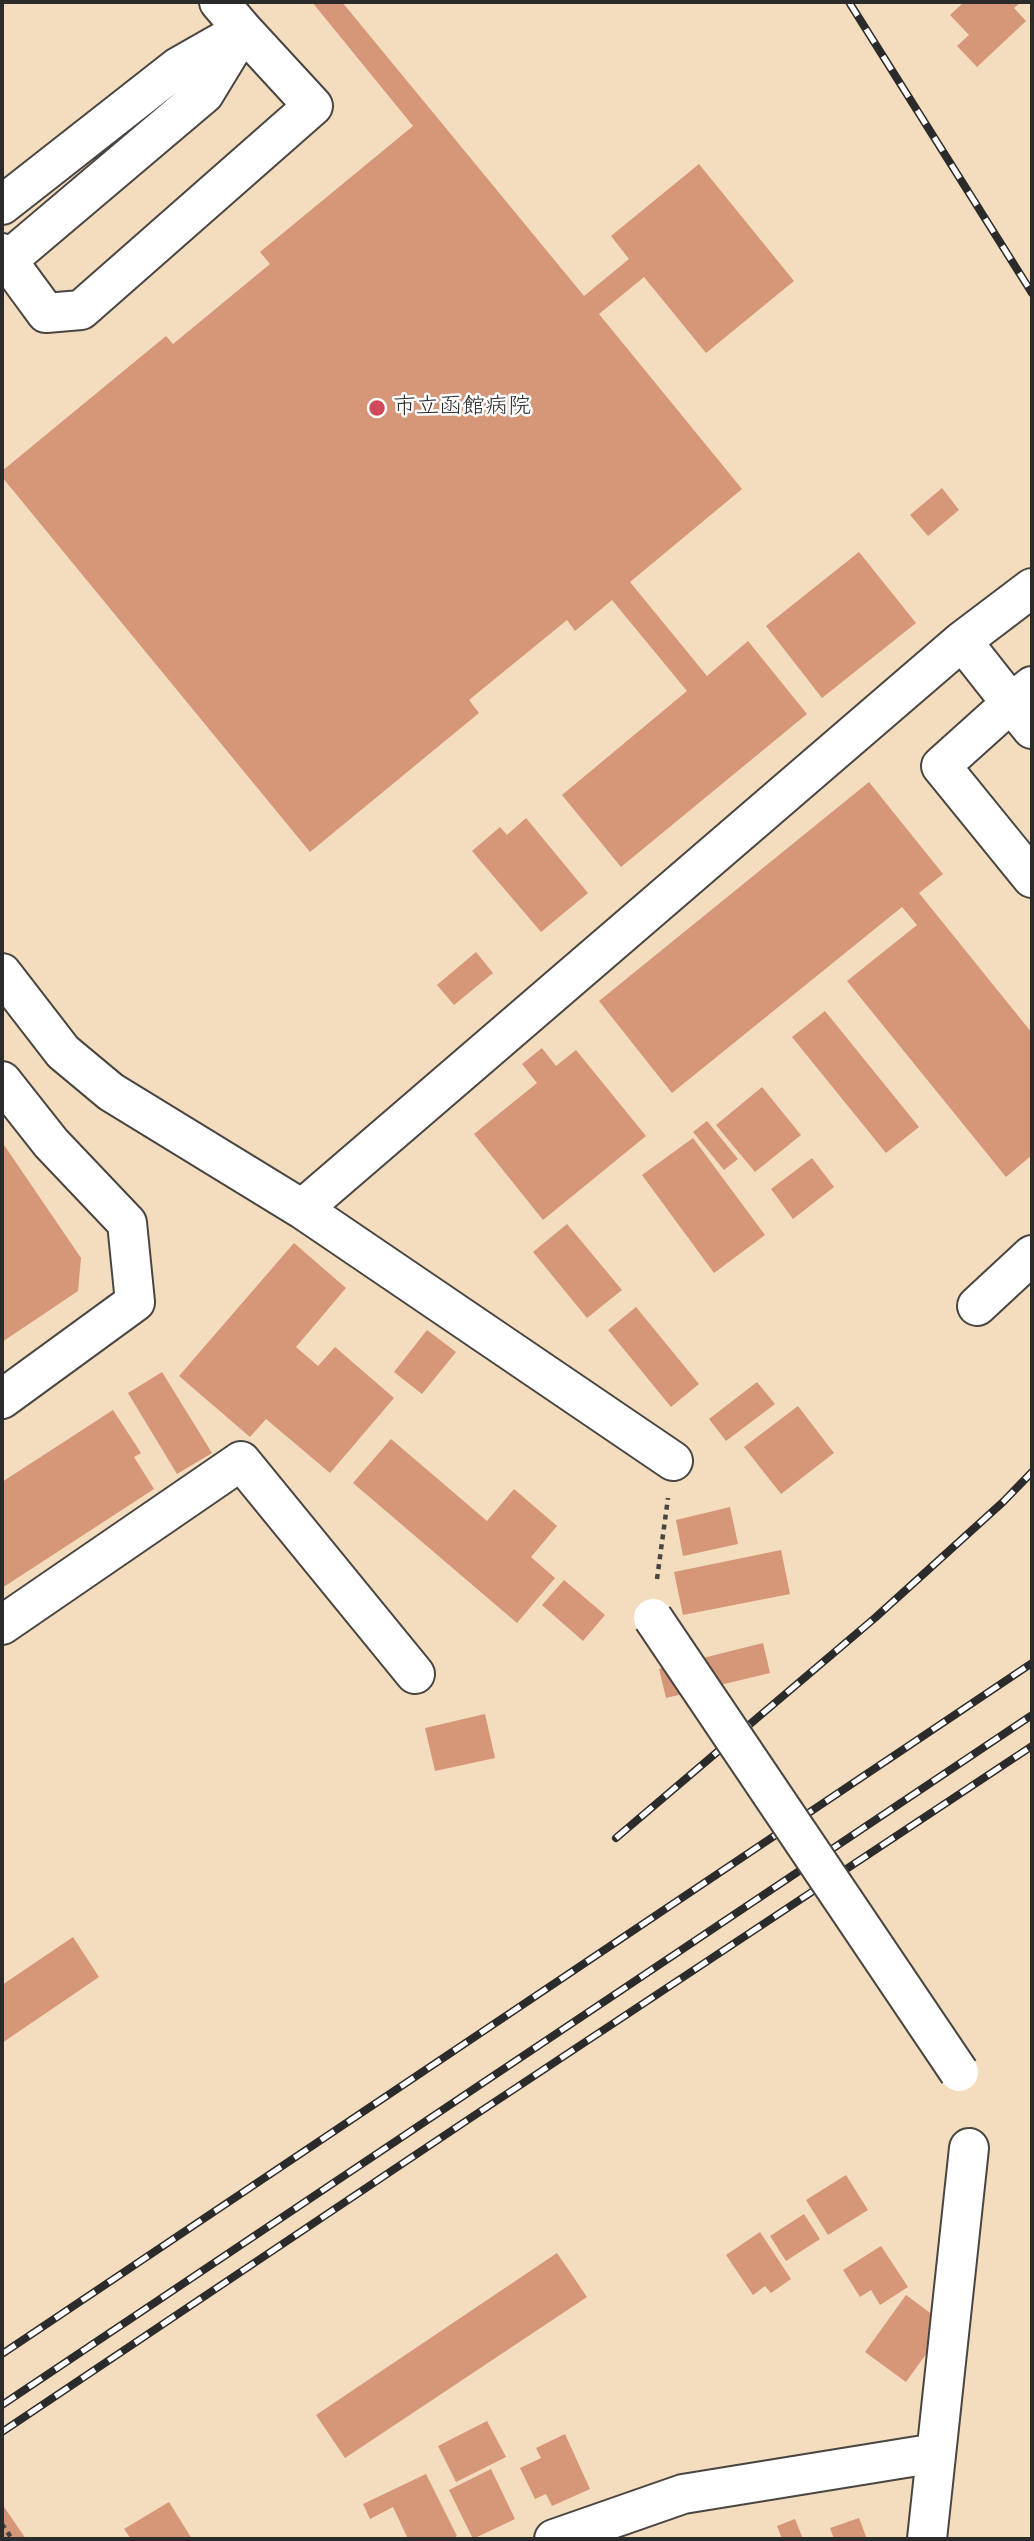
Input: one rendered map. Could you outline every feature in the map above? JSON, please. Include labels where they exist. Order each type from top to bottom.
[{"type":"street","points":[[2,205],[178,67],[231,16]]},
{"type":"street","points":[[231,16],[313,106],[81,310],[46,313],[4,259],[204,94],[231,16]]},
{"type":"street","points":[[302,1209],[962,641],[1032,588]]},
{"type":"street","points":[[962,641],[1025,706],[941,766],[1032,878]]},
{"type":"street","points":[[2,973],[62,1052],[111,1092],[302,1209],[673,1461]]},
{"type":"street","points":[[2,1081],[51,1143],[127,1223],[135,1302],[2,1399]]},
{"type":"street","points":[[977,1306],[1032,1255]]},
{"type":"street","points":[[2,1625],[242,1461],[415,1674]]},
{"type":"street","points":[[653,1618],[959,2072]]},
{"type":"street","points":[[927,2539],[969,2148]]},
{"type":"street","points":[[554,2539],[683,2494],[936,2453]]},
{"type":"path","points":[[2,2524],[12,2539]]},
{"type":"building","name":"市立函館病院","points":[[312,2],[342,2],[584,296],[629,259],[611,236],[699,164],[794,281],[706,353],[644,277],[599,314],[742,489],[630,582],[707,676],[748,641],[807,714],[621,867],[562,795],[687,691],[612,600],[575,631],[567,620],[469,700],[479,713],[310,852],[2,477],[2,471],[166,336],[173,344],[270,264],[260,252],[413,126]]},
{"type":"building","points":[[964,2],[1021,2],[1014,8],[1026,21],[977,67],[957,46],[969,35],[950,15]]},
{"type":"building","points":[[942,488],[959,510],[928,536],[910,515]]},
{"type":"building","points":[[859,552],[916,623],[822,698],[766,626]]},
{"type":"building","points":[[869,782],[943,874],[919,893],[1032,1033],[1032,1155],[1006,1177],[847,981],[917,925],[902,907],[672,1093],[599,1001]]},
{"type":"building","points":[[526,818],[588,893],[541,932],[472,851],[500,827],[507,835]]},
{"type":"building","points":[[476,952],[493,973],[454,1005],[437,985]]},
{"type":"building","points":[[825,1011],[919,1127],[886,1153],[792,1037]]},
{"type":"building","points":[[542,1048],[556,1066],[576,1050],[646,1136],[543,1220],[474,1134],[537,1083],[522,1064]]},
{"type":"building","points":[[762,1087],[801,1135],[755,1172],[716,1125]]},
{"type":"building","points":[[707,1121],[738,1159],[724,1170],[693,1132]]},
{"type":"building","points":[[693,1138],[765,1235],[714,1273],[642,1175]]},
{"type":"building","points":[[2,1142],[81,1258],[78,1291],[2,1342]]},
{"type":"building","points":[[812,1158],[834,1187],[793,1219],[771,1189]]},
{"type":"building","points":[[567,1224],[622,1290],[587,1318],[533,1252]]},
{"type":"building","points":[[294,1243],[346,1288],[296,1347],[318,1366],[335,1347],[394,1398],[330,1473],[266,1419],[250,1437],[179,1376]]},
{"type":"building","points":[[636,1307],[699,1384],[671,1407],[608,1330]]},
{"type":"building","points":[[427,1330],[456,1352],[422,1394],[394,1372]]},
{"type":"building","points":[[162,1372],[212,1453],[177,1474],[128,1393]]},
{"type":"building","points":[[757,1382],[775,1404],[726,1441],[709,1419]]},
{"type":"building","points":[[798,1406],[834,1453],[781,1494],[744,1447]]},
{"type":"building","points":[[113,1410],[141,1453],[134,1457],[154,1489],[2,1588],[2,1482]]},
{"type":"building","points":[[391,1439],[487,1521],[514,1489],[557,1526],[531,1557],[555,1578],[517,1623],[353,1483]]},
{"type":"building","points":[[730,1507],[738,1544],[683,1556],[676,1520]]},
{"type":"building","points":[[781,1550],[790,1594],[683,1615],[674,1572]]},
{"type":"building","points":[[564,1580],[605,1615],[583,1641],[542,1605]]},
{"type":"building","points":[[763,1643],[770,1673],[666,1698],[659,1669]]},
{"type":"building","points":[[485,1714],[495,1758],[435,1771],[425,1728]]},
{"type":"building","points":[[73,1937],[99,1977],[2,2043],[2,1985]]},
{"type":"building","points":[[846,2175],[868,2210],[828,2235],[806,2200]]},
{"type":"building","points":[[804,2214],[820,2239],[786,2261],[770,2236]]},
{"type":"building","points":[[760,2232],[791,2279],[771,2293],[765,2286],[753,2295],[726,2255]]},
{"type":"building","points":[[881,2246],[908,2287],[880,2305],[871,2290],[860,2297],[843,2270]]},
{"type":"building","points":[[557,2253],[587,2297],[345,2458],[316,2415]]},
{"type":"building","points":[[906,2295],[933,2315],[934,2343],[906,2382],[865,2352]]},
{"type":"building","points":[[487,2421],[506,2457],[456,2482],[438,2446]]},
{"type":"building","points":[[565,2434],[590,2489],[552,2506],[546,2494],[535,2499],[520,2468],[541,2458],[536,2448]]},
{"type":"building","points":[[491,2469],[515,2519],[473,2539],[449,2490]]},
{"type":"building","points":[[426,2474],[457,2536],[451,2539],[408,2539],[393,2507],[370,2519],[363,2504]]},
{"type":"building","points":[[169,2502],[192,2539],[131,2539],[124,2529]]},
{"type":"building","points":[[2,2504],[26,2539],[2,2539]]},
{"type":"building","points":[[859,2518],[867,2539],[834,2539],[830,2528]]},
{"type":"building","points":[[795,2519],[803,2539],[782,2539],[777,2526]]},
{"type":"railway","points":[[849,2],[1032,293]]},
{"type":"railway","points":[[616,1838],[876,1617],[1003,1502],[1032,1472]]},
{"type":"railway","points":[[2,2354],[1032,1663]]},
{"type":"railway","points":[[2,2405],[1032,1715]]},
{"type":"railway","points":[[2,2432],[1032,1746]]},
{"type":"place","name":"市立函館病院","points":[[377,408]]}]
